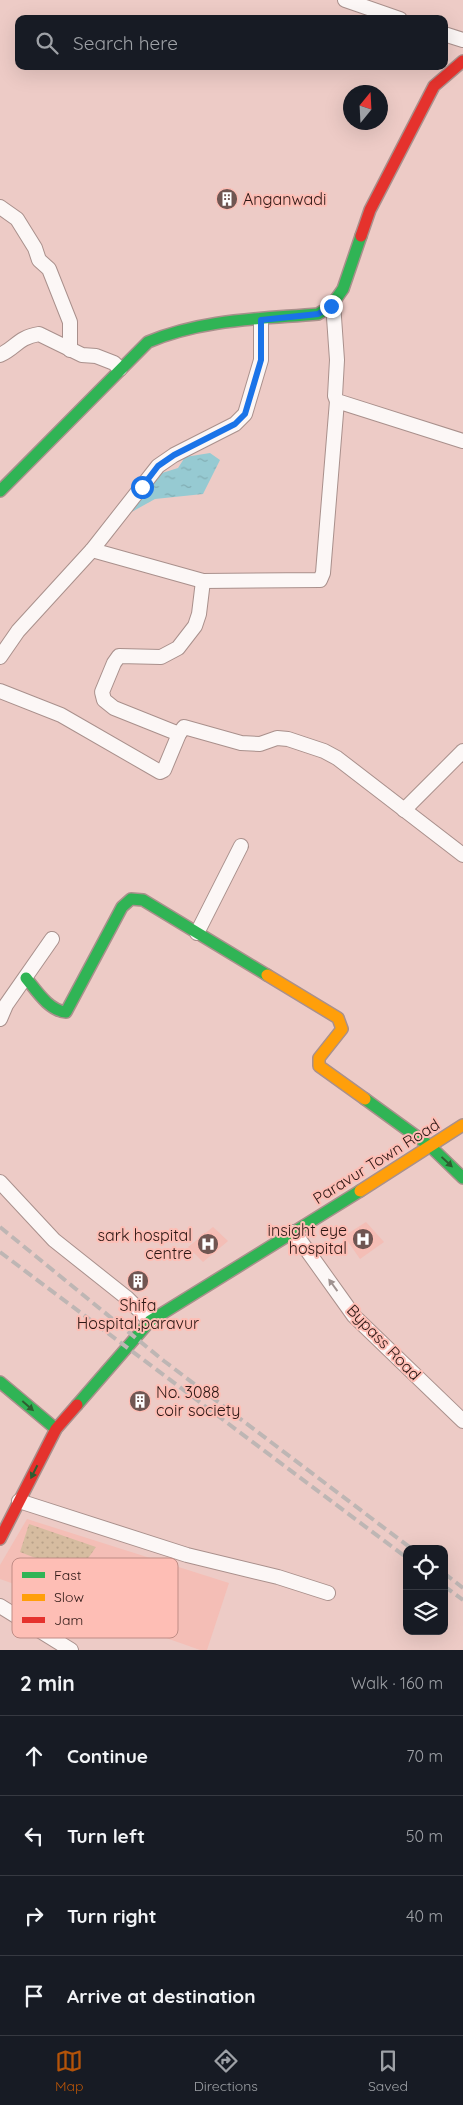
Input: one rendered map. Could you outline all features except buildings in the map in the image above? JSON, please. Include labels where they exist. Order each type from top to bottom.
[{"type":"street","points":[[345,0],[388,15]]},
{"type":"street","points":[[448,35],[463,40]]},
{"type":"street","points":[[0,491],[148,342],[169,333],[210,323],[318,314],[333,304],[343,289],[370,210],[434,86],[463,61]]},
{"type":"street","points":[[0,207],[17,219],[35,248],[40,260],[49,269],[70,322],[70,350]]},
{"type":"street","points":[[92,550],[204,581],[320,580],[323,573],[337,400],[335,396],[337,336],[333,304]]},
{"type":"street","points":[[0,657],[18,631],[92,550],[158,466],[174,455],[235,424],[245,414],[261,360],[261,320]]},
{"type":"street","points":[[0,355],[18,341],[39,334],[82,355],[96,356],[114,363],[120,369]]},
{"type":"street","points":[[337,400],[463,441]]},
{"type":"street","points":[[179,734],[114,708],[104,700],[102,692],[114,663],[119,656],[161,657],[178,648],[195,626],[199,614],[204,581]]},
{"type":"street","points":[[0,691],[61,715],[160,772],[164,770],[179,734],[184,727],[241,743],[260,744],[277,738],[311,745],[337,758],[463,855]]},
{"type":"street","points":[[404,810],[463,751]]},
{"type":"street","points":[[197,933],[241,846]]},
{"type":"street","points":[[26,978],[56,1011],[66,1012],[122,907],[131,899],[143,900],[338,1018],[342,1029],[319,1058],[319,1066],[431,1147],[463,1178]]},
{"type":"street","points":[[0,1018],[6,1005],[52,939]]},
{"type":"street","name":"Paravur Town Road","points":[[0,1539],[56,1429],[150,1321],[431,1147],[463,1125]]},
{"type":"street","points":[[0,1182],[54,1240],[127,1298],[150,1321]]},
{"type":"street","name":"Bypass Road","points":[[294,1232],[354,1316],[463,1421]]},
{"type":"street","points":[[0,1382],[56,1429]]},
{"type":"street","points":[[19,1501],[187,1555],[278,1577],[328,1593]]},
{"type":"street","points":[[0,1606],[12,1613]]},
{"type":"street","points":[[52,1638],[71,1650]]},
{"type":"shaded area","name":"insight eye hospital","points":[[366,1222],[384,1242],[360,1259],[344,1236]]},
{"type":"shaded area","name":"sark hospital centre","points":[[213,1227],[228,1241],[203,1262],[188,1247]]},
{"type":"shaded area","points":[[27,1519],[150,1558],[12,1558],[12,1583],[0,1579],[0,1565]]},
{"type":"shaded area","points":[[29,1524],[96,1547],[88,1558],[36,1558],[20,1552]]},
{"type":"shaded area","points":[[178,1567],[229,1583],[207,1650],[200,1650],[166,1638],[178,1638]]},
{"type":"water","points":[[210,453],[220,460],[203,494],[155,499],[128,514],[162,473],[178,468],[185,457]]},
{"type":"railway","points":[[0,1227],[164,1361],[407,1545]]},
{"type":"railway","points":[[0,1252],[403,1555]]},
{"type":"railway","points":[[448,1576],[463,1588]]},
{"type":"railway","points":[[448,1589],[463,1600]]},
{"type":"traffic: fast","points":[[0,491],[148,342],[168,334],[210,324],[318,314],[331,306],[343,289],[361,236]]},
{"type":"traffic: fast","points":[[26,978],[49,1004],[60,1011],[66,1012],[122,907],[131,899],[143,900],[267,975]]},
{"type":"traffic: fast","points":[[365,1099],[431,1147],[463,1178]]},
{"type":"traffic: fast","points":[[77,1405],[150,1321],[360,1191]]},
{"type":"traffic: fast","points":[[0,1382],[56,1429]]},
{"type":"traffic: slow","points":[[267,975],[338,1018],[342,1029],[319,1058],[319,1066],[365,1099]]},
{"type":"traffic: slow","points":[[360,1191],[463,1125]]},
{"type":"traffic: jam","points":[[361,236],[370,210],[434,86],[463,61]]},
{"type":"traffic: jam","points":[[0,1539],[56,1429],[77,1405]]},
{"type":"place","name":"Anganwadi","points":[[227,199]]},
{"type":"place","name":"insight eye hospital","points":[[363,1239]]},
{"type":"place","name":"sark hospital centre","points":[[208,1244]]},
{"type":"place","name":"Shifa Hospital,paravur","points":[[138,1281]]},
{"type":"place","name":"No. 3088 coir society","points":[[140,1401]]},
{"type":"route","points":[[142,487],[158,466],[174,455],[235,424],[245,414],[261,360],[261,320],[318,314],[331,306]]}]
